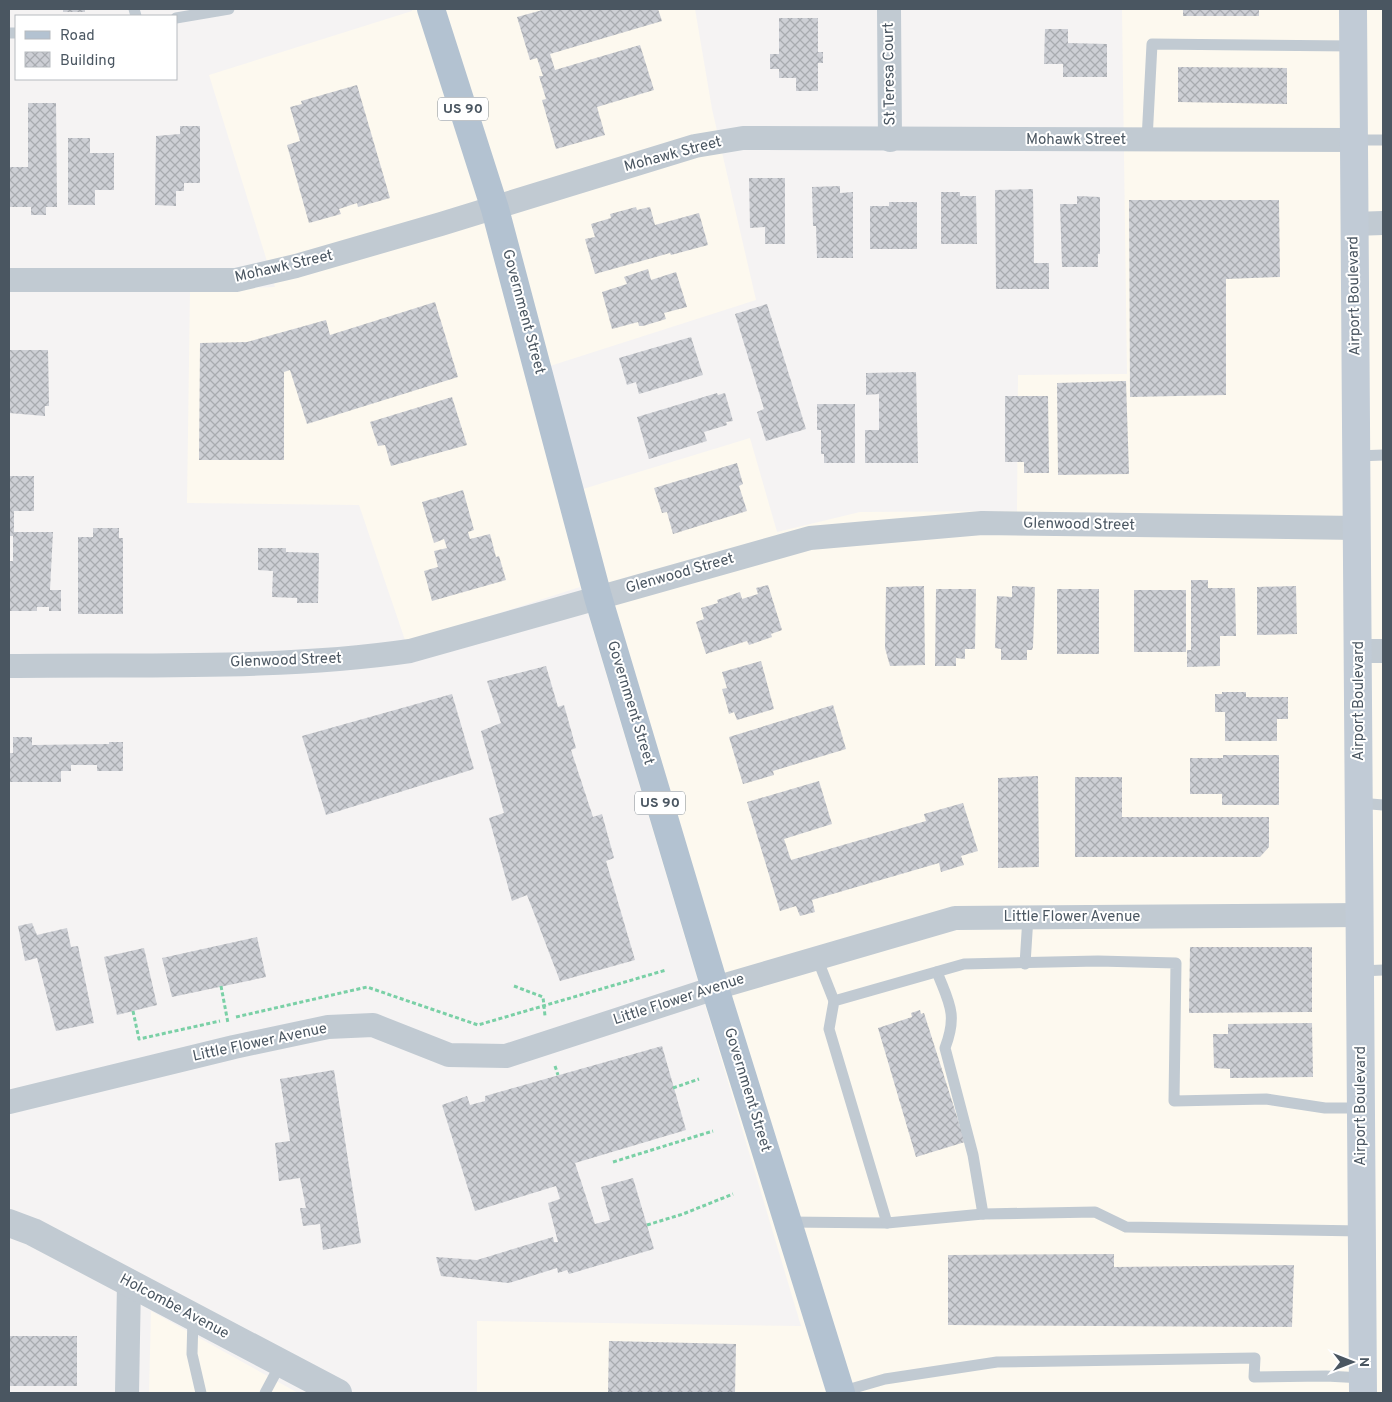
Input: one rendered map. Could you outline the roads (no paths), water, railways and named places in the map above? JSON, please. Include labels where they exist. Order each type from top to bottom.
[{"type":"main road","name":"Government Street","points":[[431,9],[495,208],[598,597],[715,988],[841,1393]]},
{"type":"main road","name":"Airport Boulevard","points":[[1353,9],[1357,528],[1371,651],[1371,804],[1360,915],[1372,970],[1361,1108],[1363,1386]]},
{"type":"street","name":"St Teresa Court","points":[[889,9],[890,140]]},
{"type":"street","name":"Mohawk Street","points":[[9,280],[236,280],[296,266],[495,208],[695,146],[743,138],[890,140],[1353,140]]},
{"type":"street","points":[[1354,224],[1383,223]]},
{"type":"street","name":"Glenwood Street","points":[[9,666],[353,659],[410,651],[810,538],[982,524],[1357,528]]},
{"type":"street","name":"Little Flower Avenue","points":[[9,1102],[234,1047],[328,1027],[373,1025],[449,1055],[506,1056],[715,988],[955,918],[1360,915]]},
{"type":"street","name":"Holcombe Avenue","points":[[9,1223],[33,1232],[336,1393]]},
{"type":"street","points":[[127,1393],[129,1283]]},
{"type":"lane","points":[[178,18],[229,9]]},
{"type":"lane","points":[[1147,140],[1152,44],[1353,46]]},
{"type":"lane","points":[[1353,140],[1383,140]]},
{"type":"lane","points":[[1357,456],[1383,455]]},
{"type":"lane","points":[[1025,964],[1028,918]]},
{"type":"lane","points":[[817,958],[834,1001],[829,1029],[887,1223]]},
{"type":"lane","points":[[834,1001],[964,964],[1098,961],[1176,963],[1174,1101],[1266,1099],[1325,1108],[1361,1108]]},
{"type":"lane","points":[[937,972],[953,1014],[945,1048],[974,1155],[983,1214]]},
{"type":"lane","points":[[788,1222],[887,1223],[983,1214],[1095,1212],[1126,1227],[1362,1231]]},
{"type":"lane","points":[[193,1318],[192,1354],[201,1393]]},
{"type":"lane","points":[[841,1393],[885,1379],[970,1364],[1255,1358],[1254,1377],[1326,1376],[1363,1386]]},
{"type":"lane","points":[[265,1393],[281,1363]]}]
